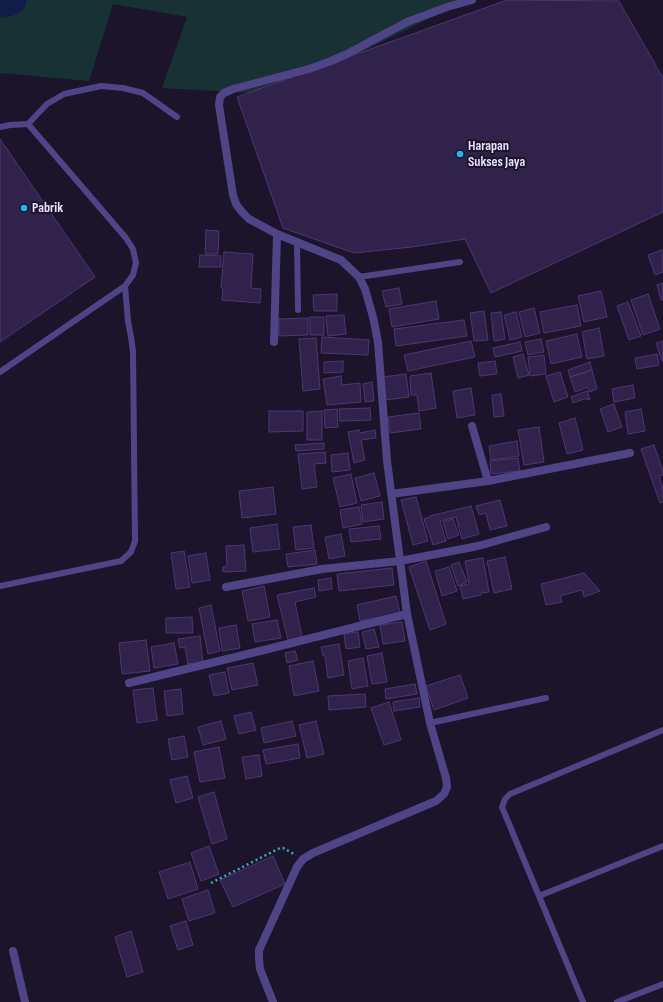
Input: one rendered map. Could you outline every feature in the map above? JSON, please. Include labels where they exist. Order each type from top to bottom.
[{"type":"street","points":[[273,1002],[260,969],[259,950],[297,867],[303,859],[313,853],[436,801],[444,794],[446,778],[430,723],[407,614],[390,494],[378,342],[365,289],[359,277],[341,260],[277,234],[249,219],[242,212],[236,204],[233,195],[219,105],[220,97],[224,93],[233,89],[309,69],[331,61],[348,54],[407,22],[447,7],[472,0]]},
{"type":"street","points":[[274,342],[277,234]]},
{"type":"street","points":[[472,426],[488,481]]},
{"type":"street","points":[[390,494],[488,481],[630,453]]},
{"type":"street","points":[[226,587],[322,569],[400,561],[478,546],[546,527]]},
{"type":"street","points":[[129,683],[272,649],[407,614]]},
{"type":"street","points":[[13,951],[25,1002]]},
{"type":"lane","points":[[0,127],[28,124],[47,104],[64,94],[101,86],[123,88],[143,94],[177,117]]},
{"type":"lane","points":[[0,372],[125,286],[133,275],[136,263],[133,249],[126,238],[28,124]]},
{"type":"lane","points":[[297,241],[298,310]]},
{"type":"lane","points":[[359,277],[460,262]]},
{"type":"lane","points":[[0,586],[121,561],[131,552],[135,541],[133,352],[128,321],[125,286]]},
{"type":"lane","points":[[430,723],[546,698]]},
{"type":"lane","points":[[583,1002],[502,806],[505,799],[510,794],[663,730]]},
{"type":"lane","points":[[539,896],[663,846]]},
{"type":"lane","points":[[617,1002],[663,984]]},
{"type":"path","points":[[211,883],[280,848],[283,848],[303,859]]},
{"type":"green space","points":[[0,0],[466,0],[349,58],[249,93],[162,88],[187,17],[113,4],[89,81],[0,73]]},
{"type":"building","name":"Harapan Sukses Jaya","points":[[507,0],[619,1],[663,78],[663,212],[491,293],[465,239],[412,247],[354,253],[283,228],[237,97]]},
{"type":"building","name":"Pabrik","points":[[0,139],[95,277],[0,342]]},
{"type":"building","points":[[206,230],[219,231],[218,254],[205,254]]},
{"type":"building","points":[[662,250],[663,272],[655,275],[648,255]]},
{"type":"building","points":[[224,252],[253,254],[251,288],[261,289],[260,303],[222,300],[223,289],[221,288]]},
{"type":"building","points":[[200,255],[221,256],[221,267],[199,267]]},
{"type":"building","points":[[663,283],[663,300],[661,300],[657,285]]},
{"type":"building","points":[[399,288],[402,304],[386,307],[382,291]]},
{"type":"building","points":[[601,291],[607,317],[584,322],[578,296]]},
{"type":"building","points":[[337,294],[337,311],[314,311],[313,295]]},
{"type":"building","points":[[648,294],[660,329],[643,335],[631,300]]},
{"type":"building","points":[[436,301],[439,319],[392,327],[389,309]]},
{"type":"building","points":[[628,302],[641,336],[629,340],[617,306]]},
{"type":"building","points":[[577,305],[581,326],[544,333],[540,312]]},
{"type":"building","points":[[534,308],[540,333],[525,337],[519,312]]},
{"type":"building","points":[[484,311],[488,340],[474,341],[470,313]]},
{"type":"building","points":[[501,312],[505,339],[494,341],[491,313]]},
{"type":"building","points":[[516,312],[522,337],[510,340],[504,315]]},
{"type":"building","points":[[344,315],[346,334],[328,336],[326,316]]},
{"type":"building","points":[[310,317],[324,317],[324,335],[310,335]]},
{"type":"building","points":[[308,318],[308,335],[279,336],[279,319]]},
{"type":"building","points":[[464,320],[467,336],[396,346],[394,329]]},
{"type":"building","points":[[599,328],[604,356],[587,359],[582,332]]},
{"type":"building","points":[[577,334],[582,357],[551,364],[546,341]]},
{"type":"building","points":[[322,337],[369,340],[368,355],[321,353]]},
{"type":"building","points":[[316,338],[320,389],[303,391],[299,339]]},
{"type":"building","points":[[541,339],[544,352],[528,355],[525,342]]},
{"type":"building","points":[[471,341],[475,357],[408,371],[404,355]]},
{"type":"building","points":[[663,341],[663,361],[662,361],[656,343]]},
{"type":"building","points":[[520,342],[522,351],[495,357],[493,348]]},
{"type":"building","points":[[523,354],[529,375],[518,378],[513,357]]},
{"type":"building","points":[[657,354],[659,365],[637,369],[635,358]]},
{"type":"building","points":[[544,355],[546,374],[530,376],[528,357]]},
{"type":"building","points":[[343,361],[343,372],[324,373],[324,362]]},
{"type":"building","points":[[495,361],[497,374],[480,376],[478,363]]},
{"type":"building","points":[[590,362],[592,370],[570,377],[568,370]]},
{"type":"building","points":[[592,370],[597,389],[589,392],[588,387],[575,392],[570,377]]},
{"type":"building","points":[[560,372],[568,397],[554,402],[546,376]]},
{"type":"building","points":[[431,373],[436,408],[419,411],[417,395],[411,395],[410,376]]},
{"type":"building","points":[[406,374],[409,397],[385,400],[383,377]]},
{"type":"building","points":[[341,376],[342,385],[360,383],[361,402],[327,405],[323,379]]},
{"type":"building","points":[[372,382],[374,401],[365,402],[363,384]]},
{"type":"building","points":[[633,385],[635,398],[614,402],[612,389]]},
{"type":"building","points":[[471,388],[475,415],[457,418],[453,391]]},
{"type":"building","points":[[587,391],[590,399],[587,400],[587,398],[573,403],[571,397]]},
{"type":"building","points":[[501,394],[504,416],[494,417],[492,395]]},
{"type":"building","points":[[614,404],[622,427],[608,432],[600,409]]},
{"type":"building","points":[[370,408],[371,420],[340,421],[339,409]]},
{"type":"building","points":[[337,409],[338,427],[325,428],[324,410]]},
{"type":"building","points":[[641,409],[645,431],[628,434],[625,412]]},
{"type":"building","points":[[269,411],[303,411],[303,431],[269,432]]},
{"type":"building","points":[[322,411],[322,440],[307,440],[307,412]]},
{"type":"building","points":[[419,413],[421,429],[390,433],[388,417]]},
{"type":"building","points":[[575,418],[583,450],[567,454],[559,423]]},
{"type":"building","points":[[539,427],[544,462],[524,465],[518,430]]},
{"type":"building","points":[[359,430],[360,433],[375,430],[376,438],[361,440],[365,460],[354,463],[348,432]]},
{"type":"building","points":[[517,441],[519,456],[491,460],[489,446]]},
{"type":"building","points":[[324,443],[324,449],[296,451],[295,445]]},
{"type":"building","points":[[654,445],[663,472],[663,475],[659,476],[663,489],[663,502],[660,503],[641,449]]},
{"type":"building","points":[[325,452],[326,463],[314,464],[317,487],[302,489],[298,454]]},
{"type":"building","points":[[348,453],[350,470],[332,472],[331,455]]},
{"type":"building","points":[[518,458],[520,471],[491,474],[490,461]]},
{"type":"building","points":[[374,473],[380,496],[361,501],[355,478]]},
{"type":"building","points":[[351,474],[357,503],[340,507],[333,478]]},
{"type":"building","points":[[273,487],[276,514],[242,518],[239,491]]},
{"type":"building","points":[[416,497],[428,541],[413,545],[401,500]]},
{"type":"building","points":[[500,500],[507,526],[490,530],[486,513],[479,515],[476,506]]},
{"type":"building","points":[[382,502],[384,519],[363,522],[361,505]]},
{"type":"building","points":[[471,506],[479,534],[462,539],[456,517],[440,521],[446,541],[433,545],[424,519],[430,516]]},
{"type":"building","points":[[359,507],[362,524],[343,528],[340,510]]},
{"type":"building","points":[[453,519],[459,535],[448,539],[443,522]]},
{"type":"building","points":[[277,524],[280,549],[253,552],[250,528]]},
{"type":"building","points":[[311,525],[314,548],[296,550],[293,527]]},
{"type":"building","points":[[379,526],[381,539],[351,542],[349,529]]},
{"type":"building","points":[[341,534],[345,556],[329,559],[325,537]]},
{"type":"building","points":[[244,545],[246,571],[223,572],[223,567],[227,566],[226,546]]},
{"type":"building","points":[[315,550],[317,564],[288,567],[286,554]]},
{"type":"building","points":[[184,551],[190,587],[176,589],[171,553]]},
{"type":"building","points":[[206,553],[210,580],[192,583],[188,556]]},
{"type":"building","points":[[505,557],[512,589],[494,593],[487,561]]},
{"type":"building","points":[[483,558],[489,592],[463,599],[460,586],[469,584],[465,561]]},
{"type":"building","points":[[426,561],[446,624],[430,630],[409,567]]},
{"type":"building","points":[[459,562],[467,582],[458,586],[451,565]]},
{"type":"building","points":[[449,567],[457,591],[442,596],[435,571]]},
{"type":"building","points":[[392,568],[394,585],[339,591],[337,574]]},
{"type":"building","points":[[584,573],[600,591],[584,597],[582,590],[560,596],[562,602],[546,605],[541,584]]},
{"type":"building","points":[[331,578],[332,589],[319,591],[318,580]]},
{"type":"building","points":[[264,586],[270,617],[248,621],[242,591]]},
{"type":"building","points":[[314,588],[316,597],[295,602],[302,637],[288,640],[277,595]]},
{"type":"building","points":[[396,596],[400,613],[360,621],[357,605]]},
{"type":"building","points":[[211,605],[220,651],[208,654],[199,608]]},
{"type":"building","points":[[192,617],[193,633],[166,633],[166,618]]},
{"type":"building","points":[[277,620],[281,638],[255,642],[252,624]]},
{"type":"building","points":[[402,622],[405,641],[383,644],[380,625]]},
{"type":"building","points":[[236,625],[240,648],[222,651],[219,628]]},
{"type":"building","points":[[374,629],[379,647],[366,649],[362,632]]},
{"type":"building","points":[[358,632],[360,647],[346,649],[344,634]]},
{"type":"building","points":[[200,636],[203,662],[188,664],[185,647],[180,648],[178,639]]},
{"type":"building","points":[[146,640],[150,671],[122,674],[119,643]]},
{"type":"building","points":[[174,643],[178,664],[154,668],[151,647]]},
{"type":"building","points":[[339,644],[344,675],[328,678],[325,656],[323,656],[321,647]]},
{"type":"building","points":[[295,651],[298,660],[287,663],[285,653]]},
{"type":"building","points":[[382,653],[387,682],[372,684],[367,656]]},
{"type":"building","points":[[363,658],[368,686],[352,689],[348,661]]},
{"type":"building","points":[[313,661],[319,691],[294,696],[289,666]]},
{"type":"building","points":[[253,663],[258,685],[232,690],[227,668]]},
{"type":"building","points":[[225,672],[229,693],[214,696],[209,675]]},
{"type":"building","points":[[460,675],[468,698],[434,710],[426,686]]},
{"type":"building","points":[[415,684],[417,694],[386,699],[385,689]]},
{"type":"building","points":[[153,688],[157,720],[137,723],[133,690]]},
{"type":"building","points":[[181,689],[183,714],[167,716],[164,691]]},
{"type":"building","points":[[365,694],[366,707],[329,710],[328,696]]},
{"type":"building","points":[[419,698],[420,707],[394,711],[393,702]]},
{"type":"building","points":[[389,702],[401,740],[384,745],[371,708]]},
{"type":"building","points":[[251,712],[256,730],[239,734],[234,716]]},
{"type":"building","points":[[221,721],[226,739],[203,745],[198,727]]},
{"type":"building","points":[[292,721],[296,736],[264,743],[261,728]]},
{"type":"building","points":[[316,721],[324,754],[307,758],[299,725]]},
{"type":"building","points":[[184,736],[188,757],[172,760],[168,739]]},
{"type":"building","points":[[298,744],[300,758],[266,764],[263,750]]},
{"type":"building","points":[[219,747],[225,778],[200,782],[194,752]]},
{"type":"building","points":[[259,755],[262,776],[246,779],[242,757]]},
{"type":"building","points":[[187,776],[193,798],[176,803],[170,780]]},
{"type":"building","points":[[214,792],[227,839],[212,844],[198,797]]},
{"type":"building","points":[[209,846],[219,874],[201,881],[191,853]]},
{"type":"building","points":[[273,856],[285,884],[233,907],[220,880]]},
{"type":"building","points":[[190,862],[198,889],[168,899],[159,872]]},
{"type":"building","points":[[208,890],[215,913],[189,921],[182,899]]},
{"type":"building","points":[[186,921],[193,945],[178,950],[170,926]]},
{"type":"building","points":[[131,931],[143,972],[127,977],[115,937]]},
{"type":"waterway","points":[[0,3],[12,0]]},
{"type":"place","name":"Harapan Sukses Jaya","points":[[460,154]]},
{"type":"place","name":"Pabrik","points":[[24,208]]}]
